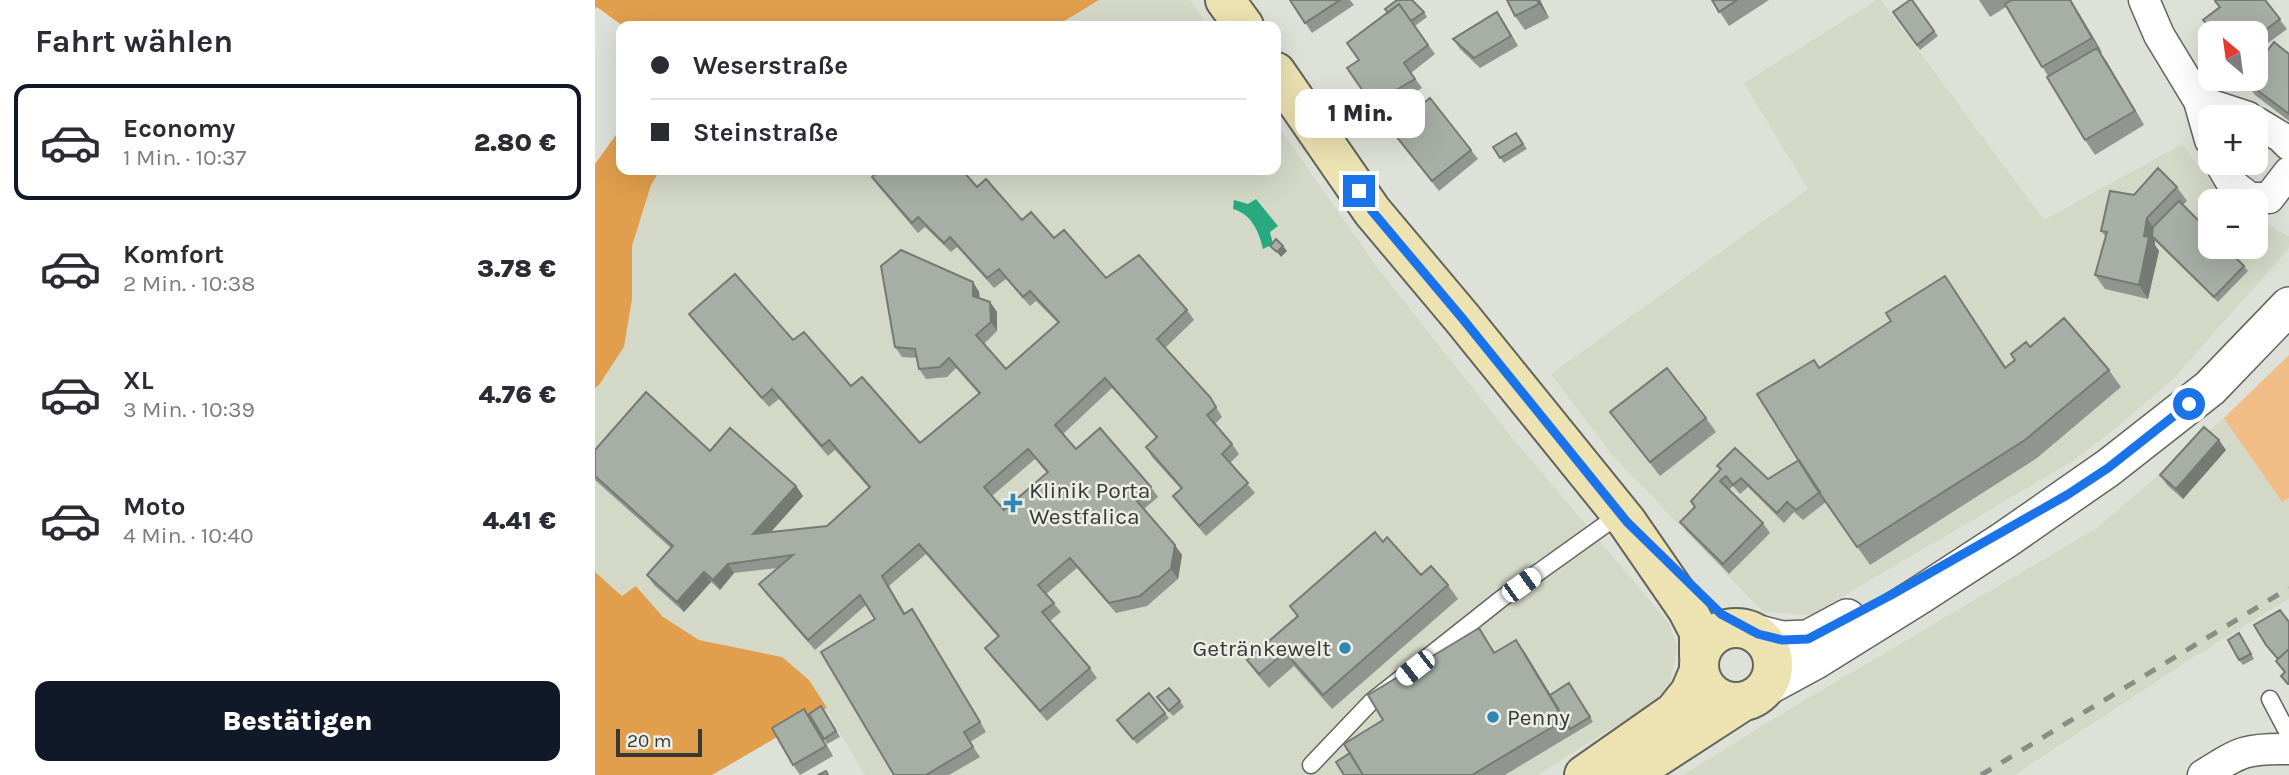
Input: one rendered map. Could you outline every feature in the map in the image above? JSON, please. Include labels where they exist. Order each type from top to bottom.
[{"type":"main road","points":[[1225,0],[1240,21]]},
{"type":"main road","points":[[1281,79],[1372,211],[1623,518],[1688,609],[1699,632],[1702,682],[1709,691],[1730,702],[1754,694]]},
{"type":"main road","points":[[1623,518],[1721,614],[1766,642],[1773,665],[1771,676],[1754,694],[1625,775]]},
{"type":"main road","points":[[1584,775],[1674,712],[1690,692],[1703,645],[1721,630],[1732,627],[1751,631]]},
{"type":"street","points":[[2144,0],[2159,35],[2200,105]]},
{"type":"street","points":[[2199,102],[2209,105]]},
{"type":"street","points":[[2268,129],[2289,145]]},
{"type":"street","points":[[2227,175],[2232,185],[2250,198],[2269,198],[2289,172]]},
{"type":"street","points":[[1754,694],[1814,661],[1920,595],[2108,468],[2210,388],[2289,306]]},
{"type":"street","points":[[1751,631],[1782,640],[1808,639],[2067,495]]},
{"type":"street","points":[[2203,775],[2240,752],[2280,744]]},
{"type":"lane","points":[[1311,765],[1371,702],[1501,599],[1623,518]]},
{"type":"lane","points":[[2270,699],[2280,744]]},
{"type":"shaded area","points":[[595,0],[1099,0],[1064,21],[616,21],[597,7],[595,9]]},
{"type":"shaded area","points":[[1099,0],[1190,0],[1205,21],[1064,21]]},
{"type":"shaded area","points":[[1881,0],[2044,220],[2182,144],[2198,165],[2198,175],[2206,175],[2218,189],[2198,189],[2198,259],[2268,259],[2268,225],[2289,236],[2289,248],[2174,378],[2073,461],[1811,615],[1763,612],[1613,456],[1551,374],[1808,189],[1744,83]]},
{"type":"shaded area","name":"Klinik Porta Westfalica","points":[[1281,130],[1376,266],[1510,435],[1668,622],[1677,647],[1669,688],[1650,705],[1537,775],[865,775],[809,680],[782,657],[699,640],[663,617],[637,586],[622,596],[595,572],[595,388],[624,347],[632,299],[632,246],[651,185],[657,175],[1281,175]]},
{"type":"shaded area","points":[[616,135],[616,175],[657,175],[651,185],[632,246],[632,299],[624,347],[595,388],[595,164]]},
{"type":"shaded area","points":[[1256,199],[1278,226],[1270,232],[1273,244],[1263,249],[1253,224],[1245,215],[1233,209],[1234,200],[1248,204]]},
{"type":"shaded area","points":[[2289,355],[2289,498],[2282,502],[2224,418]]},
{"type":"shaded area","points":[[2224,418],[2282,502],[2289,498],[2289,599],[2194,657],[2014,775],[1683,775],[2097,528]]},
{"type":"shaded area","points":[[595,572],[622,596],[636,586],[663,617],[699,640],[782,657],[809,680],[827,708],[712,775],[595,775]]},
{"type":"building","points":[[1290,0],[1340,0],[1305,23]]},
{"type":"building","points":[[1397,0],[1412,0],[1424,12],[1411,21],[1399,4],[1388,13],[1385,9]]},
{"type":"building","points":[[1507,0],[1537,0],[1539,4],[1515,16]]},
{"type":"building","points":[[1712,0],[1737,0],[1719,12]]},
{"type":"building","points":[[1910,0],[1934,31],[1917,45],[1893,12]]},
{"type":"building","points":[[2012,0],[2070,0],[2092,38],[2042,67],[2005,4]]},
{"type":"building","points":[[2265,0],[2280,19],[2268,28],[2268,21],[2204,21],[2220,7],[2215,1]]},
{"type":"building","points":[[1399,4],[1428,45],[1404,63],[1415,79],[1372,104],[1347,68],[1359,60],[1347,43]]},
{"type":"building","points":[[1497,12],[1511,36],[1474,58],[1453,39]]},
{"type":"building","points":[[2274,42],[2289,54],[2289,114],[2258,91],[2268,91],[2268,50]]},
{"type":"building","points":[[2097,48],[2135,111],[2085,140],[2047,77]]},
{"type":"building","points":[[1430,98],[1471,150],[1432,181],[1391,130]]},
{"type":"building","points":[[1516,133],[1523,144],[1500,158],[1493,147]]},
{"type":"building","points":[[2158,168],[2177,187],[2147,218],[2144,236],[2149,237],[2139,285],[2095,275],[2107,232],[2101,231],[2110,191],[2134,195]]},
{"type":"building","points":[[874,175],[966,175],[977,187],[986,179],[1022,220],[1031,212],[1054,238],[1064,230],[1106,278],[1139,255],[1187,310],[1157,339],[1210,397],[1216,407],[1207,415],[1232,444],[1222,454],[1248,483],[1199,526],[1173,496],[1182,488],[1146,447],[1157,437],[1105,378],[1055,425],[1076,449],[1100,428],[1151,487],[1136,500],[1175,545],[1171,569],[1140,596],[1109,603],[1070,558],[1038,585],[1054,603],[1042,612],[1090,668],[1040,711],[985,648],[999,636],[919,544],[882,576],[904,614],[912,609],[980,722],[964,732],[973,747],[926,775],[894,775],[821,652],[875,619],[860,595],[808,640],[759,584],[793,555],[728,564],[713,580],[704,572],[677,602],[647,575],[673,546],[595,476],[595,450],[646,392],[710,451],[730,428],[796,486],[753,534],[827,526],[870,487],[829,440],[822,446],[772,389],[762,398],[689,314],[735,274],[793,340],[804,332],[851,386],[862,377],[920,443],[980,393],[949,358],[940,367],[919,369],[915,349],[895,347],[881,266],[901,250],[973,282],[973,296],[990,302],[991,322],[976,335],[1006,369],[1059,322],[1030,291],[1023,297],[999,269],[987,278],[950,237],[944,243],[918,217],[912,223],[872,177]],"holes":[[[1028,449],[1048,472],[1004,510],[984,487]]]},
{"type":"building","points":[[2179,201],[2198,220],[2198,259],[2237,259],[2244,266],[2214,297],[2152,236],[2153,227]]},
{"type":"building","points":[[1276,239],[1283,246],[1277,252],[1270,246]]},
{"type":"building","points":[[1945,276],[2005,368],[2015,360],[2011,354],[2026,342],[2030,347],[2064,318],[2109,370],[2025,440],[1857,547],[1757,394],[1814,360],[1819,368],[1891,321],[1886,313]]},
{"type":"building","points":[[1667,368],[1706,418],[1650,462],[1610,412]]},
{"type":"building","points":[[2204,427],[2219,440],[2176,489],[2160,475]]},
{"type":"building","points":[[1735,448],[1768,479],[1799,460],[1820,492],[1796,510],[1787,502],[1777,513],[1741,478],[1733,485],[1726,476],[1720,481],[1763,523],[1723,564],[1680,522],[1695,507],[1691,501],[1721,469],[1717,466]]},
{"type":"building","name":"Getränkewelt","points":[[1375,532],[1383,542],[1387,537],[1421,575],[1431,566],[1448,585],[1323,695],[1285,652],[1259,674],[1247,660],[1298,616],[1290,606]]},
{"type":"building","points":[[2280,610],[2289,622],[2289,649],[2278,659],[2254,625]]},
{"type":"building","name":"Penny","points":[[1479,628],[1494,653],[1516,640],[1564,720],[1472,775],[1363,775],[1344,744],[1383,720],[1368,695]]},
{"type":"building","points":[[2239,633],[2251,654],[2239,660],[2228,640]]},
{"type":"building","points":[[2289,649],[2288,684],[2281,676],[2285,672],[2276,661]]},
{"type":"building","points":[[1569,683],[1590,717],[1570,729],[1550,695]]},
{"type":"building","points":[[1169,688],[1180,701],[1169,711],[1157,697]]},
{"type":"building","points":[[1149,693],[1165,713],[1133,739],[1117,720]]},
{"type":"building","points":[[821,706],[836,731],[824,739],[809,714]]},
{"type":"building","points":[[804,709],[826,746],[793,765],[772,728]]},
{"type":"building","points":[[1350,753],[1363,775],[1344,775],[1336,762]]},
{"type":"railway","points":[[1981,775],[2289,588]]},
{"type":"place","name":"Klinik Porta Westfalica","points":[[1013,503]]},
{"type":"place","name":"Getränkewelt","points":[[1345,648]]},
{"type":"place","name":"Penny","points":[[1493,717]]},
{"type":"route","points":[[1359,191],[1372,211],[1627,522],[1721,614],[1758,634],[1782,640],[1808,639],[1891,595],[2067,495],[2108,468],[2189,404]]}]
